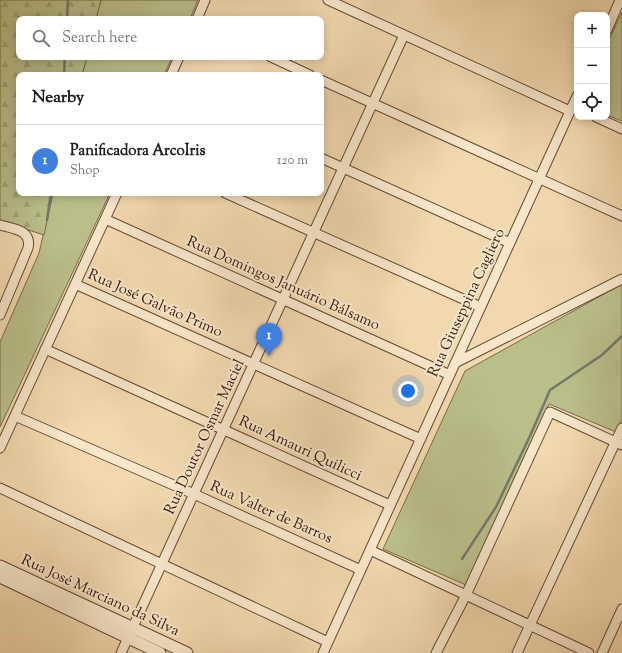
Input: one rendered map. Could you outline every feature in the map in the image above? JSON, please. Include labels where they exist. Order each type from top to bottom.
[{"type":"street","points":[[198,16],[206,0]]},
{"type":"street","points":[[328,0],[573,109]]},
{"type":"street","points":[[610,23],[620,0]]},
{"type":"street","name":"Rua Doutor Osmar Maciel","points":[[121,653],[404,35]]},
{"type":"street","points":[[172,72],[178,60]]},
{"type":"street","points":[[278,60],[304,72]]},
{"type":"street","points":[[324,81],[622,216]]},
{"type":"street","name":"Rua Giuseppina Cagliero","points":[[323,653],[539,178],[573,109]]},
{"type":"street","points":[[602,120],[622,129]]},
{"type":"street","points":[[324,159],[510,243]]},
{"type":"street","points":[[0,448],[116,196]]},
{"type":"street","points":[[232,196],[481,307]]},
{"type":"street","name":"Rua Domingos Januário Bálsamo","points":[[105,219],[450,375]]},
{"type":"street","points":[[0,225],[23,232],[29,238],[28,248],[4,292],[0,315]]},
{"type":"street","points":[[455,363],[622,279]]},
{"type":"street","name":"Rua José Galvão Primo","points":[[75,284],[421,439]]},
{"type":"street","name":"Rua Amauri Quilicci","points":[[45,349],[390,505]]},
{"type":"street","points":[[436,653],[466,595],[550,412],[619,443]]},
{"type":"street","name":"Rua Valter de Barros","points":[[15,416],[194,494],[361,570]]},
{"type":"street","points":[[517,653],[619,443],[622,428]]},
{"type":"street","points":[[0,488],[328,642]]},
{"type":"street","points":[[370,550],[589,653]]},
{"type":"street","name":"Rua José Marciano da Silva","points":[[0,566],[187,653]]},
{"type":"street","name":"Rua José Marciano da Silva","points":[[1,580],[160,653]]},
{"type":"street","points":[[602,653],[622,609]]},
{"type":"green space","points":[[0,0],[101,0],[97,16],[16,16],[16,60],[86,60],[83,72],[16,72],[16,196],[52,196],[44,235],[0,221]]},
{"type":"green space","points":[[101,0],[198,0],[191,16],[97,16]]},
{"type":"green space","points":[[622,12],[622,121],[610,116],[610,38]]},
{"type":"green space","points":[[86,60],[171,60],[165,72],[83,72]]},
{"type":"green space","points":[[52,196],[109,196],[0,427],[0,342],[39,253]]},
{"type":"green space","points":[[622,284],[622,419],[616,432],[549,404],[466,585],[383,549],[465,371]]},
{"type":"waterway","points":[[67,16],[68,0]]},
{"type":"waterway","points":[[64,72],[65,60]]},
{"type":"waterway","points":[[47,220],[51,196]]},
{"type":"waterway","points":[[462,559],[496,507],[550,390],[602,355],[622,336]]},
{"type":"place","name":"Panificadora ArcoIris","points":[[269,356]]}]
